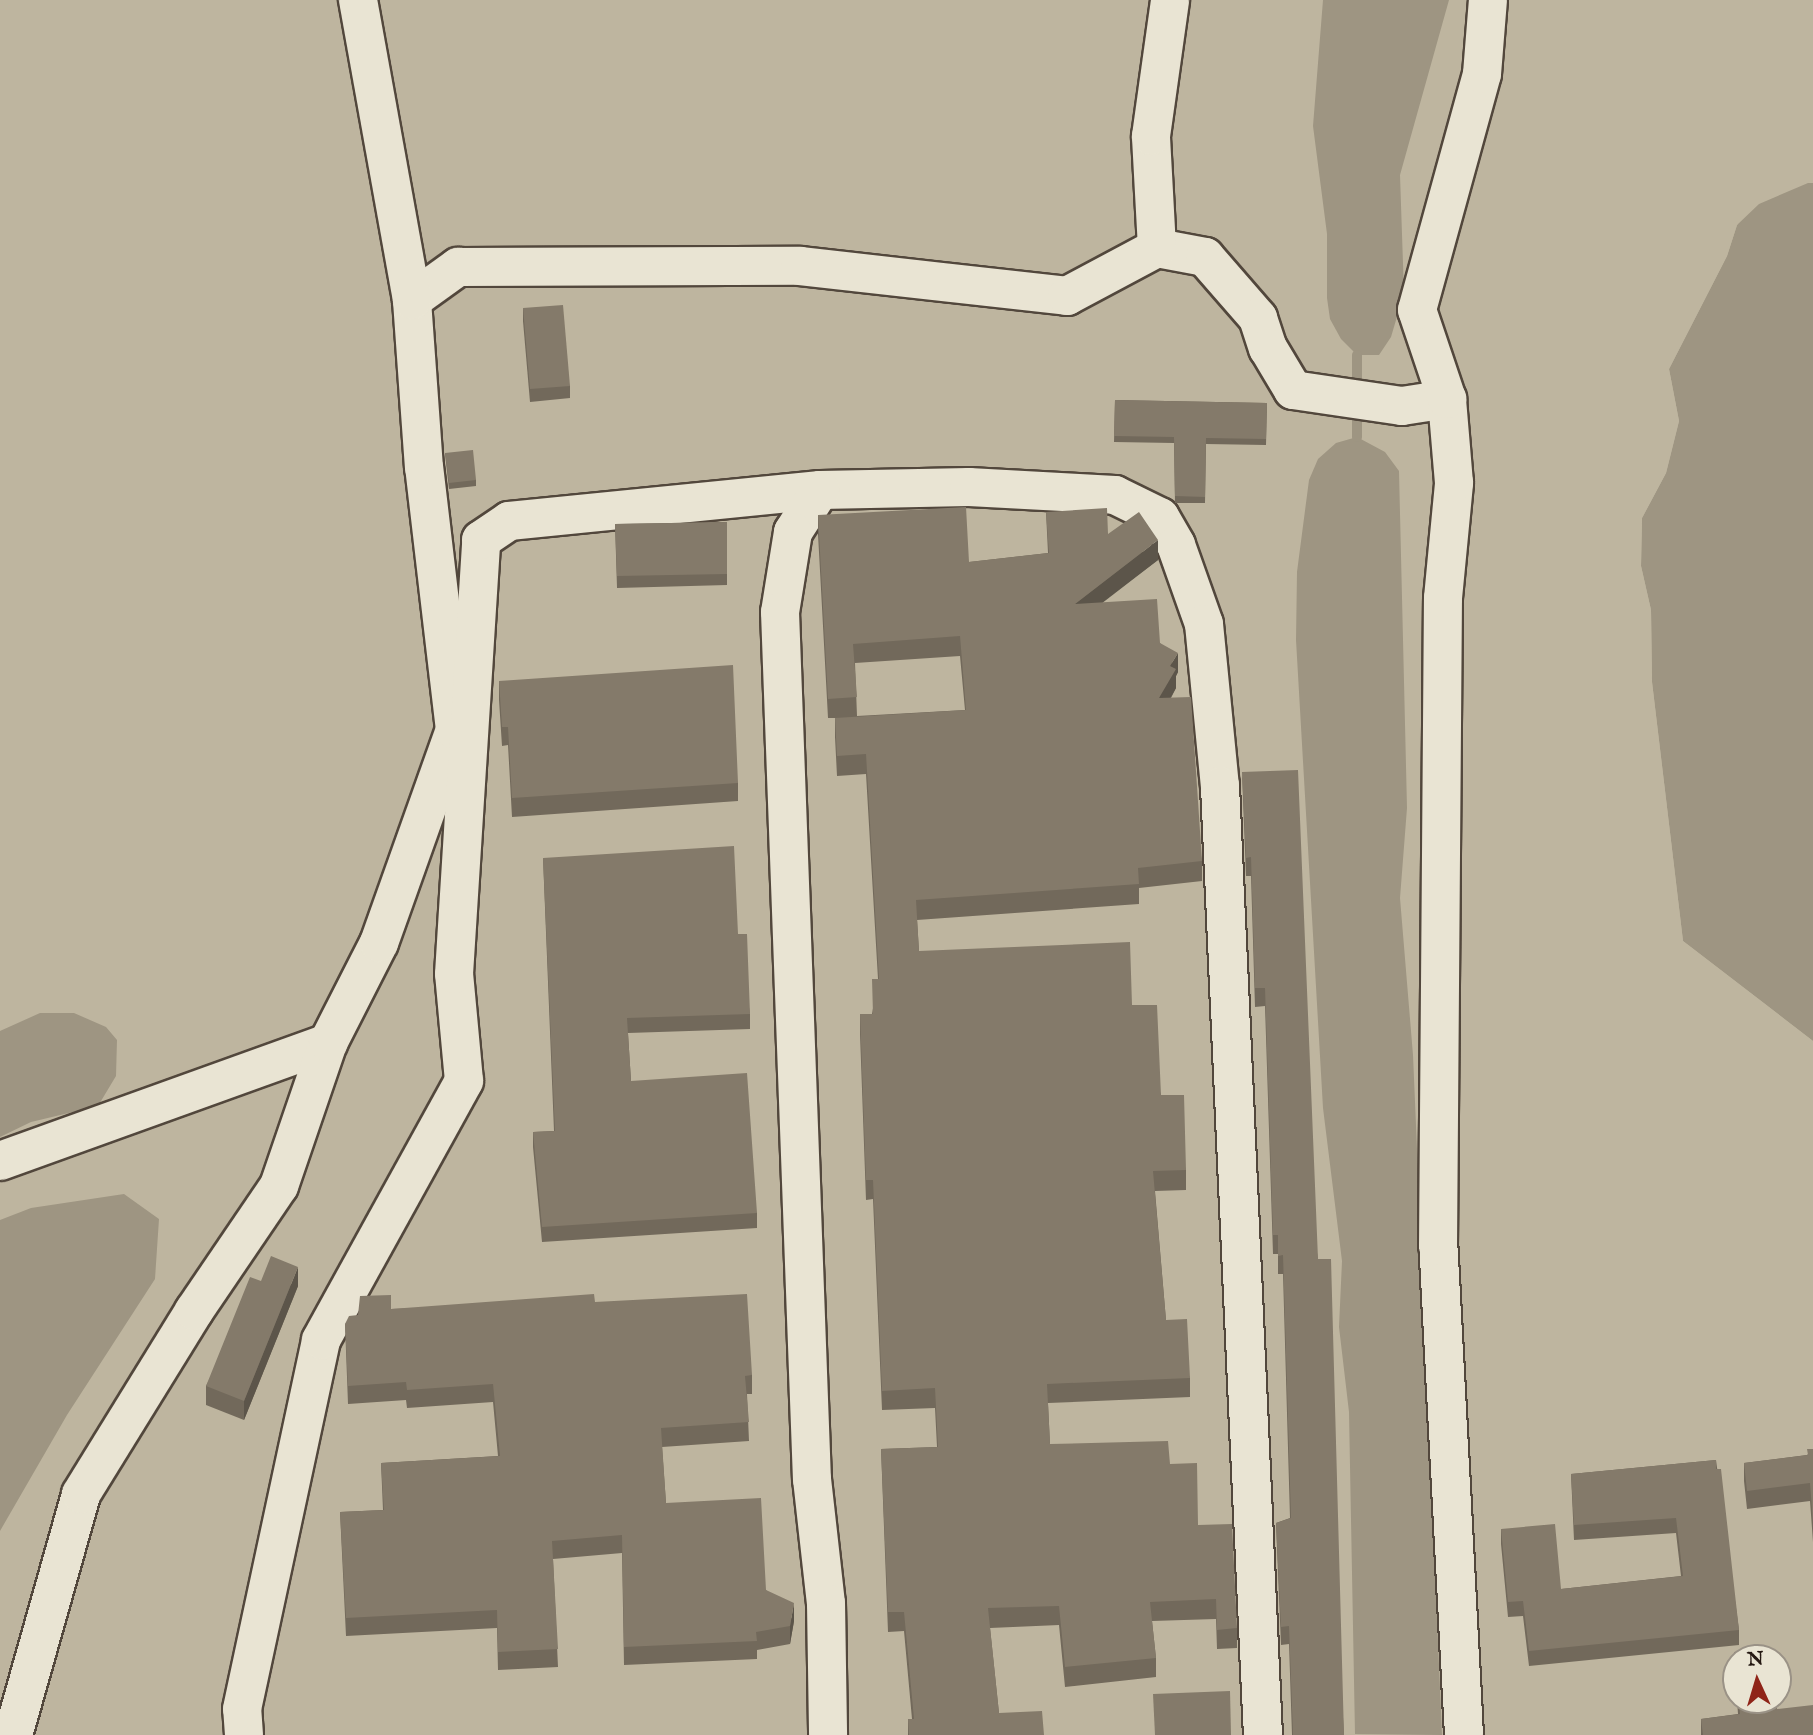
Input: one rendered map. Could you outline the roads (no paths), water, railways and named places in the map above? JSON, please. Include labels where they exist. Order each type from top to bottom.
[{"type":"street","points":[[13,1735],[81,1493],[194,1311],[279,1186],[327,1043],[379,943],[455,730],[424,468],[412,300],[358,0]]},
{"type":"street","points":[[1157,248],[1151,136],[1170,0]]},
{"type":"street","points":[[1464,1735],[1438,1246],[1443,598],[1454,484],[1447,399],[1417,310],[1482,74],[1488,0]]},
{"type":"street","points":[[412,300],[458,267],[800,267],[1067,296],[1157,248],[1205,257],[1258,318],[1268,348],[1293,390],[1402,405],[1447,399]]},
{"type":"street","points":[[244,1735],[242,1709],[321,1340],[464,1081],[454,974],[481,540],[509,521],[820,490],[969,487],[1115,495],[1160,517],[1204,624],[1220,786],[1262,1735]]},
{"type":"street","points":[[820,490],[793,532],[780,612],[812,1479],[826,1603],[828,1735]]},
{"type":"street","points":[[0,1161],[327,1043]]},
{"type":"waterway","points":[[1357,355],[1357,437]]}]
